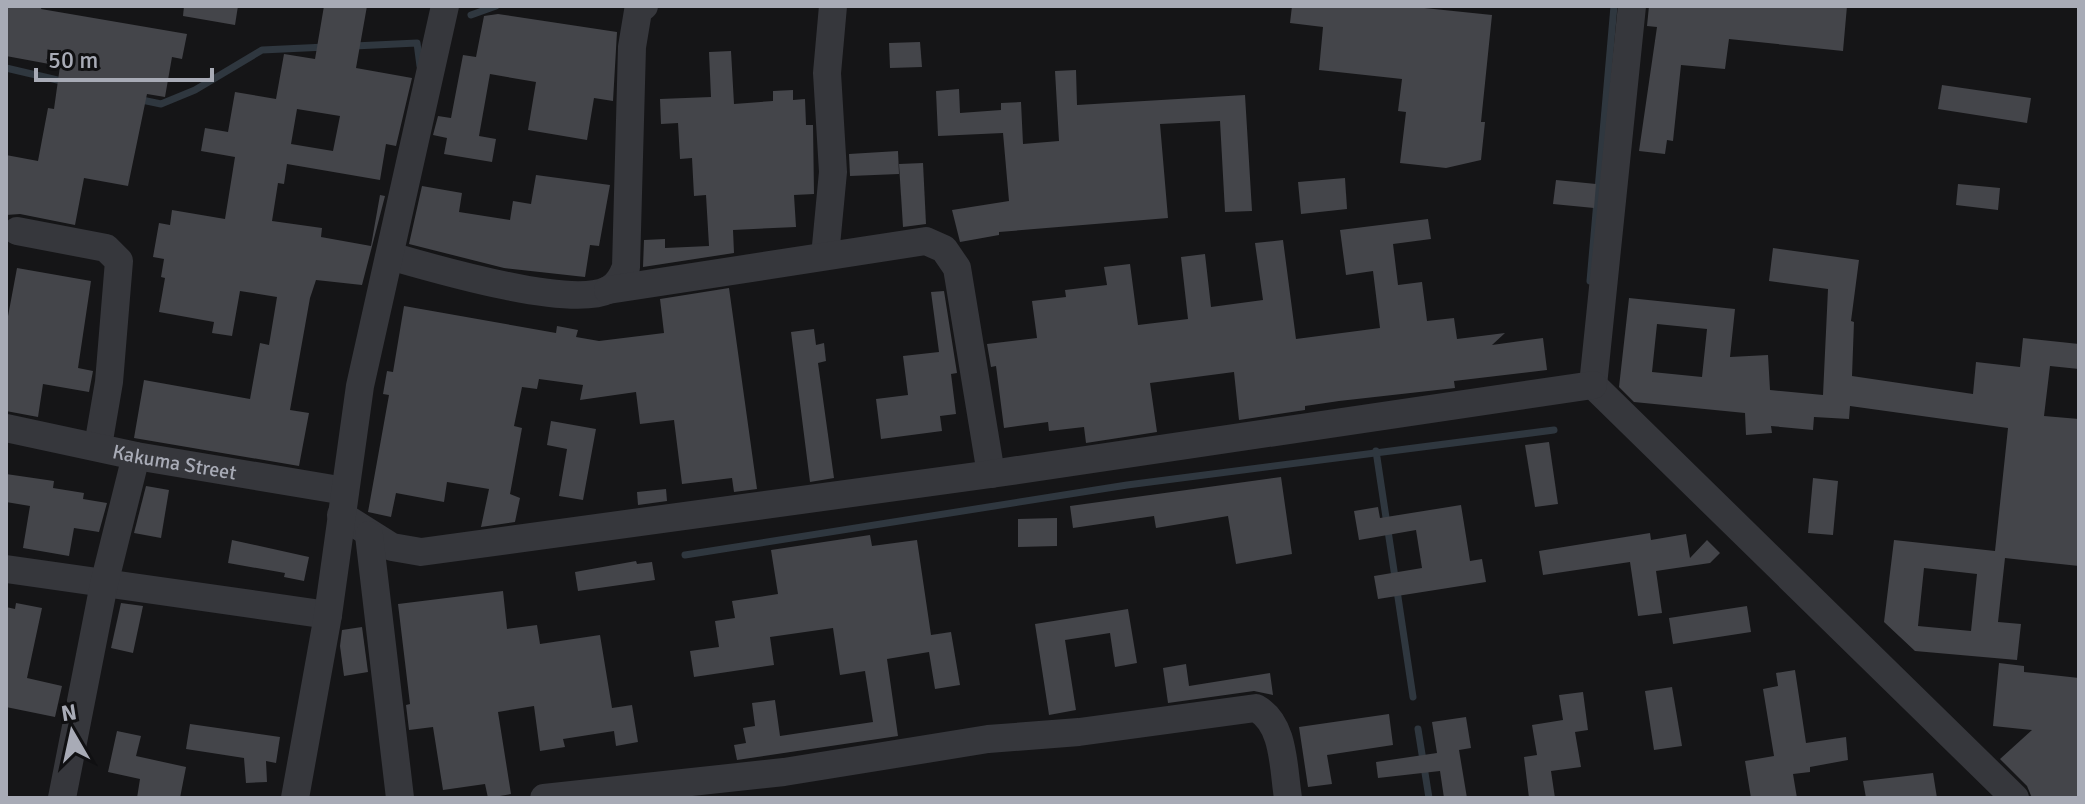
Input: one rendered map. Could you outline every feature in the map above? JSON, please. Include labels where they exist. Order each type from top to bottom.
[{"type":"street","points":[[318,798],[297,786],[328,615],[360,386],[445,6]]},
{"type":"street","points":[[608,290],[622,277],[626,267],[632,47],[638,11],[644,6]]},
{"type":"street","points":[[825,256],[833,172],[827,73],[833,6]]},
{"type":"street","points":[[1593,385],[1632,6]]},
{"type":"street","points":[[17,231],[106,248],[119,261],[109,382],[98,446]]},
{"type":"street","points":[[390,256],[493,284],[590,294],[926,241],[944,249],[957,268],[991,474]]},
{"type":"street","points":[[343,503],[369,535],[392,547],[421,552],[991,474],[1593,385]]},
{"type":"street","points":[[1593,385],[2015,798]]},
{"type":"street","name":"Kakuma Street","points":[[6,428],[98,446],[343,503]]},
{"type":"street","points":[[62,798],[104,584],[136,456]]},
{"type":"street","points":[[369,535],[400,798]]},
{"type":"street","points":[[6,569],[328,615]]},
{"type":"street","points":[[544,798],[784,772],[988,739],[1079,732],[1256,708],[1270,716],[1278,737],[1288,798]]},
{"type":"building","points":[[6,6],[42,6],[41,9],[187,34],[182,59],[172,57],[165,97],[147,94],[128,186],[84,178],[75,225],[20,214],[6,215],[6,155],[38,161],[48,108],[54,109],[60,66],[6,56]]},
{"type":"building","points":[[184,6],[238,6],[235,25],[183,16]]},
{"type":"building","points":[[324,6],[367,6],[356,68],[412,78],[396,146],[386,144],[380,180],[287,164],[284,184],[278,183],[272,221],[322,228],[321,237],[371,246],[380,195],[385,196],[362,285],[316,280],[310,298],[290,410],[309,413],[299,466],[134,438],[144,380],[250,399],[260,343],[269,345],[277,297],[240,291],[232,336],[212,333],[214,322],[159,312],[165,278],[161,277],[164,259],[153,257],[159,223],[170,225],[172,210],[225,219],[235,157],[201,151],[205,128],[228,132],[235,92],[276,99],[284,54],[315,59]],"holes":[[[297,109],[340,116],[333,151],[291,144]]]},
{"type":"building","points":[[1292,6],[1405,6],[1492,15],[1481,122],[1485,122],[1481,160],[1446,168],[1400,163],[1406,112],[1398,111],[1402,79],[1319,70],[1323,27],[1290,23]]},
{"type":"building","points":[[1649,6],[1847,6],[1843,51],[1729,39],[1725,69],[1681,65],[1673,141],[1667,140],[1665,154],[1639,151],[1657,27],[1647,26]]},
{"type":"building","points":[[498,14],[617,32],[613,101],[594,98],[587,140],[528,130],[536,82],[490,74],[479,136],[496,139],[492,162],[444,154],[447,138],[433,135],[438,116],[451,118],[463,55],[476,57],[484,16]]},
{"type":"building","points":[[920,42],[922,67],[890,68],[889,43]]},
{"type":"building","points":[[731,51],[734,104],[773,101],[773,91],[793,90],[793,100],[805,99],[806,125],[813,125],[814,194],[794,195],[796,227],[733,230],[734,253],[643,267],[644,240],[665,239],[665,248],[709,246],[706,195],[694,196],[692,158],[680,159],[678,123],[661,124],[660,99],[711,97],[709,52]]},
{"type":"building","points":[[1076,70],[1077,105],[1245,95],[1252,211],[1225,212],[1220,121],[1160,124],[1168,218],[999,232],[999,235],[960,242],[952,210],[1009,201],[1003,133],[938,136],[936,91],[959,89],[960,113],[1001,110],[1001,103],[1021,102],[1023,144],[1059,141],[1055,71]]},
{"type":"building","points":[[1942,85],[2031,98],[2027,123],[1938,109]]},
{"type":"building","points":[[898,151],[899,174],[850,176],[849,154]]},
{"type":"building","points":[[923,163],[926,224],[903,227],[899,164]]},
{"type":"building","points":[[536,175],[610,185],[599,246],[590,245],[585,277],[504,268],[409,244],[422,186],[462,193],[459,212],[510,220],[513,201],[531,204]]},
{"type":"building","points":[[1345,178],[1347,209],[1301,214],[1298,182]]},
{"type":"building","points":[[1556,180],[1596,184],[1594,208],[1553,204]]},
{"type":"building","points":[[1958,184],[2000,188],[1998,210],[1956,205]]},
{"type":"building","points":[[1428,219],[1431,239],[1393,244],[1398,285],[1422,282],[1427,321],[1454,318],[1457,339],[1505,333],[1492,345],[1543,338],[1547,370],[1454,381],[1455,388],[1305,406],[1305,410],[1239,420],[1234,372],[1150,383],[1157,432],[1086,443],[1084,427],[1049,431],[1048,422],[1004,428],[996,366],[991,367],[987,344],[1037,338],[1032,301],[1066,297],[1065,290],[1107,285],[1104,267],[1130,264],[1138,325],[1188,319],[1181,257],[1205,254],[1211,307],[1263,300],[1255,243],[1283,240],[1296,339],[1380,328],[1373,271],[1346,275],[1340,230]]},
{"type":"building","points":[[1773,248],[1859,260],[1851,321],[1854,322],[1852,376],[1973,394],[1976,362],[2020,367],[2023,338],[2079,344],[2079,369],[2050,366],[2044,416],[2079,419],[2079,566],[2005,558],[1998,622],[2021,624],[2017,660],[1915,651],[1884,622],[1894,540],[1995,551],[2008,428],[1850,406],[1849,419],[1814,417],[1813,430],[1771,426],[1772,433],[1746,435],[1745,413],[1634,402],[1619,387],[1629,298],[1735,309],[1730,357],[1768,355],[1770,390],[1823,395],[1828,289],[1769,281]],"holes":[[[1657,324],[1707,329],[1702,377],[1652,372]],[[1924,568],[1977,574],[1971,631],[1918,626]]]},
{"type":"building","points":[[17,268],[91,281],[78,368],[93,371],[89,392],[43,384],[38,417],[6,411],[6,327]]},
{"type":"building","points":[[729,288],[757,489],[734,492],[732,478],[682,484],[674,420],[640,424],[636,392],[580,400],[583,385],[539,379],[537,389],[522,387],[514,426],[522,428],[510,494],[520,498],[515,522],[481,527],[489,489],[447,482],[444,502],[396,493],[391,517],[368,512],[389,395],[383,394],[387,371],[393,372],[404,306],[556,333],[557,326],[578,330],[576,337],[599,341],[664,333],[660,299]]},
{"type":"building","points":[[944,291],[957,373],[951,374],[956,414],[940,416],[942,431],[881,439],[876,399],[908,395],[903,356],[939,352],[931,292]]},
{"type":"building","points":[[814,329],[816,345],[824,343],[826,361],[818,363],[834,478],[810,482],[791,332]]},
{"type":"building","points":[[551,421],[596,429],[583,500],[559,496],[567,449],[547,445]]},
{"type":"building","points":[[1549,442],[1558,504],[1535,507],[1525,445]]},
{"type":"building","points":[[6,474],[54,481],[53,488],[84,493],[83,499],[107,503],[99,532],[74,528],[69,556],[23,548],[30,506],[6,502]]},
{"type":"building","points":[[1281,477],[1292,554],[1236,564],[1228,516],[1156,528],[1154,516],[1073,528],[1070,506]]},
{"type":"building","points":[[1813,478],[1838,481],[1833,535],[1808,533]]},
{"type":"building","points":[[146,486],[169,490],[161,538],[134,533]]},
{"type":"building","points":[[666,489],[667,501],[638,505],[637,492]]},
{"type":"building","points":[[1461,505],[1470,561],[1482,559],[1486,582],[1378,599],[1374,576],[1422,568],[1416,530],[1359,540],[1354,511],[1378,507],[1380,518]]},
{"type":"building","points":[[1057,518],[1057,546],[1018,547],[1018,519]]},
{"type":"building","points":[[1650,533],[1651,540],[1686,534],[1690,558],[1707,540],[1720,553],[1710,563],[1656,571],[1662,613],[1638,616],[1630,562],[1543,575],[1539,551]]},
{"type":"building","points":[[870,535],[872,546],[917,540],[931,635],[951,632],[960,685],[935,689],[929,652],[887,659],[898,736],[737,760],[734,745],[746,743],[743,728],[755,726],[752,703],[775,700],[780,736],[873,722],[865,671],[840,675],[833,628],[770,637],[774,665],[694,677],[690,651],[719,647],[715,621],[735,618],[732,601],[778,594],[771,550]]},
{"type":"building","points":[[232,540],[309,557],[304,581],[284,577],[285,573],[228,563]]},
{"type":"building","points":[[636,561],[637,564],[652,562],[655,580],[578,591],[575,572]]},
{"type":"building","points":[[503,591],[507,629],[537,625],[540,644],[600,635],[612,708],[632,705],[638,742],[616,746],[614,731],[563,739],[565,747],[540,751],[534,706],[498,712],[511,794],[488,798],[485,784],[443,790],[433,727],[409,730],[406,705],[410,704],[398,604]]},
{"type":"building","points":[[16,603],[42,608],[27,678],[62,686],[55,717],[6,707],[6,607],[15,609]]},
{"type":"building","points":[[121,603],[143,606],[133,653],[111,648]]},
{"type":"building","points":[[1747,606],[1751,632],[1673,644],[1669,618]]},
{"type":"building","points":[[1128,609],[1137,663],[1115,667],[1110,633],[1065,640],[1076,710],[1049,715],[1035,624]]},
{"type":"building","points":[[362,627],[368,672],[344,676],[340,646],[342,630]]},
{"type":"building","points":[[1999,663],[2024,666],[2024,672],[2079,678],[2079,798],[2032,798],[2027,786],[2000,759],[2032,730],[1993,726]]},
{"type":"building","points":[[1186,664],[1189,686],[1270,673],[1273,695],[1254,691],[1168,703],[1163,668]]},
{"type":"building","points":[[1795,670],[1806,743],[1846,737],[1848,760],[1810,767],[1810,772],[1793,774],[1797,798],[1751,798],[1745,761],[1774,756],[1763,689],[1778,686],[1776,673]]},
{"type":"building","points":[[1672,687],[1682,746],[1654,750],[1645,691]]},
{"type":"building","points":[[1583,692],[1588,730],[1575,732],[1581,767],[1551,771],[1555,798],[1529,798],[1524,757],[1537,755],[1532,725],[1563,720],[1559,695]]},
{"type":"building","points":[[1389,714],[1393,745],[1327,755],[1332,784],[1308,787],[1299,727]]},
{"type":"building","points":[[1466,717],[1471,748],[1459,750],[1467,798],[1444,798],[1440,771],[1378,778],[1376,762],[1437,753],[1432,722]]},
{"type":"building","points":[[190,724],[280,737],[276,763],[266,761],[267,782],[246,783],[244,758],[186,749]]},
{"type":"building","points":[[117,731],[141,736],[136,756],[186,767],[180,798],[137,798],[140,779],[108,772]]},
{"type":"building","points":[[1933,773],[1937,798],[1866,798],[1863,781]]},
{"type":"waterway","points":[[471,15],[496,6]]},
{"type":"waterway","points":[[1590,281],[1614,6]]},
{"type":"waterway","points":[[354,46],[417,43],[420,66]]},
{"type":"waterway","points":[[137,99],[161,104],[195,90],[262,50],[326,47]]},
{"type":"waterway","points":[[6,68],[66,82]]},
{"type":"waterway","points":[[685,555],[1127,485],[1554,430]]},
{"type":"waterway","points":[[1376,451],[1413,697]]},
{"type":"waterway","points":[[1418,729],[1429,798]]}]
